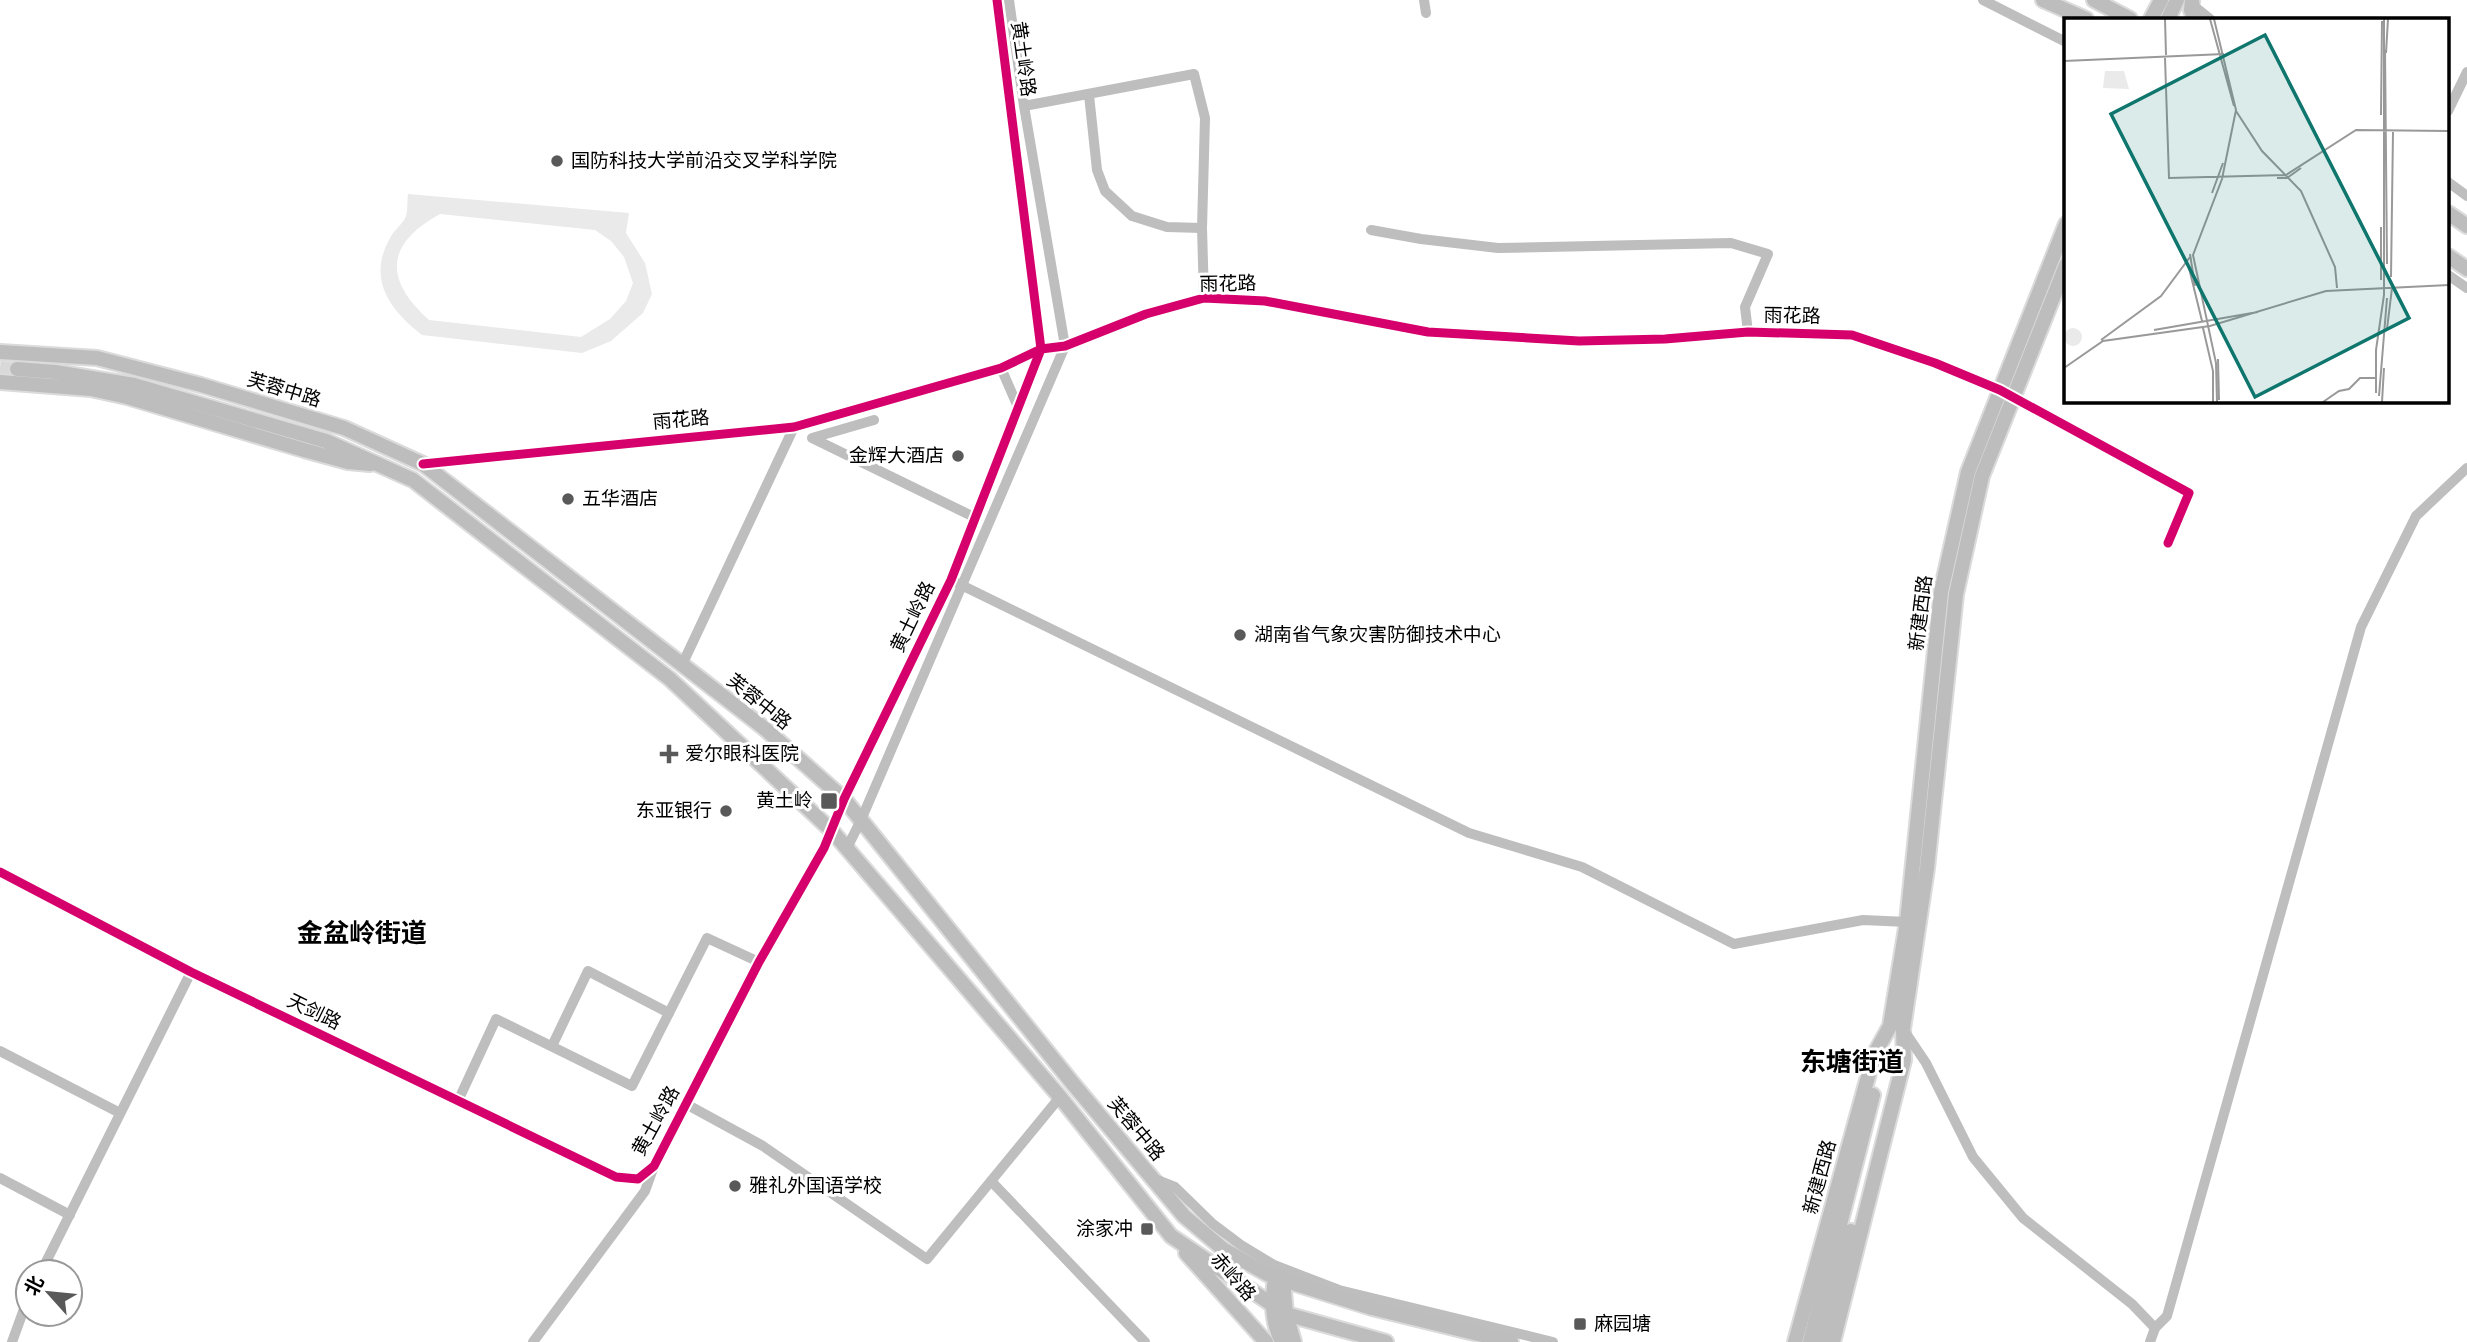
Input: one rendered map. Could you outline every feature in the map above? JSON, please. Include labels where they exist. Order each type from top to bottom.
[{"type":"main road","points":[[2043,0],[2069,14]]},
{"type":"main road","points":[[2094,0],[2128,18]]},
{"type":"main road","points":[[2152,18],[2161,0]]},
{"type":"main road","points":[[2168,18],[2177,0]]},
{"type":"main road","points":[[2193,0],[2195,18]]},
{"type":"main road","points":[[2450,214],[2467,226]]},
{"type":"main road","name":"新建西路","points":[[1823,1342],[1896,1027],[1927,868],[1956,594],[1982,476],[2007,394],[2064,230]]},
{"type":"main road","points":[[2450,257],[2467,269]]},
{"type":"main road","name":"新建西路","points":[[1810,1342],[1896,1027],[1941,592],[1968,472],[2064,269]]},
{"type":"main road","name":"芙蓉中路","points":[[0,352],[97,358],[201,385],[344,428],[423,464],[764,728],[844,799],[1184,1216],[1223,1249],[1279,1279],[1372,1308],[1511,1342]]},
{"type":"main road","name":"芙蓉中路","points":[[17,369],[55,372],[134,385],[326,441],[413,480],[670,679],[832,831],[1060,1097],[1171,1236],[1286,1314],[1361,1340],[1386,1342]]},
{"type":"main road","points":[[0,382],[91,389],[115,394],[348,462],[381,465]]},
{"type":"main road","name":"新建西路","points":[[1795,1342],[1874,1055],[1896,1027]]},
{"type":"main road","name":"新建西路","points":[[1833,1342],[1904,1060],[1896,1027]]},
{"type":"main road","name":"赤岭路","points":[[1171,1236],[1266,1342]]},
{"type":"main road","name":"赤岭路","points":[[1279,1279],[1272,1304],[1274,1326],[1282,1342]]},
{"type":"main road","name":"赤岭路","points":[[1279,1279],[1294,1342]]},
{"type":"street","name":"黄土岭路","points":[[616,1177],[638,1179],[654,1166],[759,962],[832,831],[844,799],[951,580],[1041,349],[997,0]]},
{"type":"street","name":"黄土岭路","points":[[846,850],[1065,346],[1024,106],[1009,0]]},
{"type":"street","points":[[1424,0],[1426,13]]},
{"type":"street","points":[[1983,0],[2064,41]]},
{"type":"street","points":[[2193,0],[2195,7],[2209,18]]},
{"type":"street","points":[[2450,107],[2467,72]]},
{"type":"street","points":[[1024,106],[1195,74],[1206,118],[1202,228],[1204,298]]},
{"type":"street","points":[[1089,95],[1097,170],[1105,191],[1132,216],[1167,227],[1202,228]]},
{"type":"street","points":[[2450,183],[2467,196]]},
{"type":"street","points":[[1371,230],[1498,248],[1731,243],[1768,254],[1745,307],[1748,332]]},
{"type":"street","points":[[2450,276],[2467,288]]},
{"type":"street","name":"雨花路","points":[[423,464],[794,427],[1000,368],[1041,349],[1065,346],[1146,314],[1204,298],[1265,301],[1428,332],[1579,341],[1665,339],[1748,332],[1852,335],[1935,363],[2007,394],[2189,493],[2168,543]]},
{"type":"street","points":[[1000,368],[1018,407]]},
{"type":"street","points":[[874,420],[812,438],[976,518]]},
{"type":"street","points":[[682,665],[794,427]]},
{"type":"street","points":[[2150,1342],[2155,1328],[2167,1316],[2361,627],[2416,516],[2467,468]]},
{"type":"street","points":[[951,580],[1469,834],[1582,867],[1734,944],[1863,920],[1907,922]]},
{"type":"street","name":"天剑路","points":[[0,872],[191,972],[616,1177]]},
{"type":"street","points":[[458,1101],[496,1019],[632,1086],[708,938],[759,962]]},
{"type":"street","points":[[552,1046],[589,971],[669,1013]]},
{"type":"street","points":[[48,1258],[191,972]]},
{"type":"street","points":[[1896,1027],[1926,1063],[1973,1157],[2023,1219],[2132,1304],[2155,1328]]},
{"type":"street","points":[[0,1051],[120,1113]]},
{"type":"street","points":[[686,1104],[763,1146],[927,1259],[1060,1097]]},
{"type":"street","points":[[533,1342],[645,1191],[654,1166]]},
{"type":"street","points":[[0,1178],[69,1214]]},
{"type":"street","points":[[1152,1178],[1175,1187],[1213,1224],[1241,1245],[1274,1265],[1306,1279],[1339,1290],[1553,1342]]},
{"type":"street","points":[[991,1181],[1145,1342]]},
{"type":"shaded area","points":[[408,194],[629,213],[626,233],[645,263],[652,294],[643,313],[611,341],[582,353],[422,335],[391,304],[381,280],[383,253],[406,216]],"holes":[[[440,214],[595,230],[611,241],[624,257],[633,283],[626,301],[610,319],[581,337],[429,320],[414,305],[398,277],[400,250],[422,226]]]},
{"type":"tunnel","points":[[0,368],[17,369]]},
{"type":"cycle path","points":[[0,872],[191,972],[616,1177],[638,1179],[654,1166],[759,962],[824,848],[844,799],[951,580],[1041,349],[997,0]]},
{"type":"cycle path","points":[[423,464],[794,427],[1001,368],[1041,349],[1065,346],[1146,314],[1204,298],[1265,301],[1428,332],[1579,341],[1665,339],[1748,332],[1852,335],[1935,363],[2000,390],[2189,493],[2168,543]]},
{"type":"place","name":"国防科技大学前沿交叉学科学院","points":[[557,161]]},
{"type":"place","name":"金辉大酒店","points":[[958,456]]},
{"type":"place","name":"五华酒店","points":[[568,499]]},
{"type":"place","name":"湖南省气象灾害防御技术中心","points":[[1240,635]]},
{"type":"place","name":"爱尔眼科医院","points":[[669,754]]},
{"type":"place","name":"黄土岭","points":[[829,801]]},
{"type":"place","name":"东亚银行","points":[[726,811]]},
{"type":"place","name":"雅礼外国语学校","points":[[735,1186]]},
{"type":"place","name":"涂家冲","points":[[1147,1229]]},
{"type":"place","name":"麻园塘","points":[[1580,1324]]},
{"type":"district","name":"金盆岭街道","points":[[362,933]]},
{"type":"district","name":"东塘街道","points":[[1852,1062]]}]
